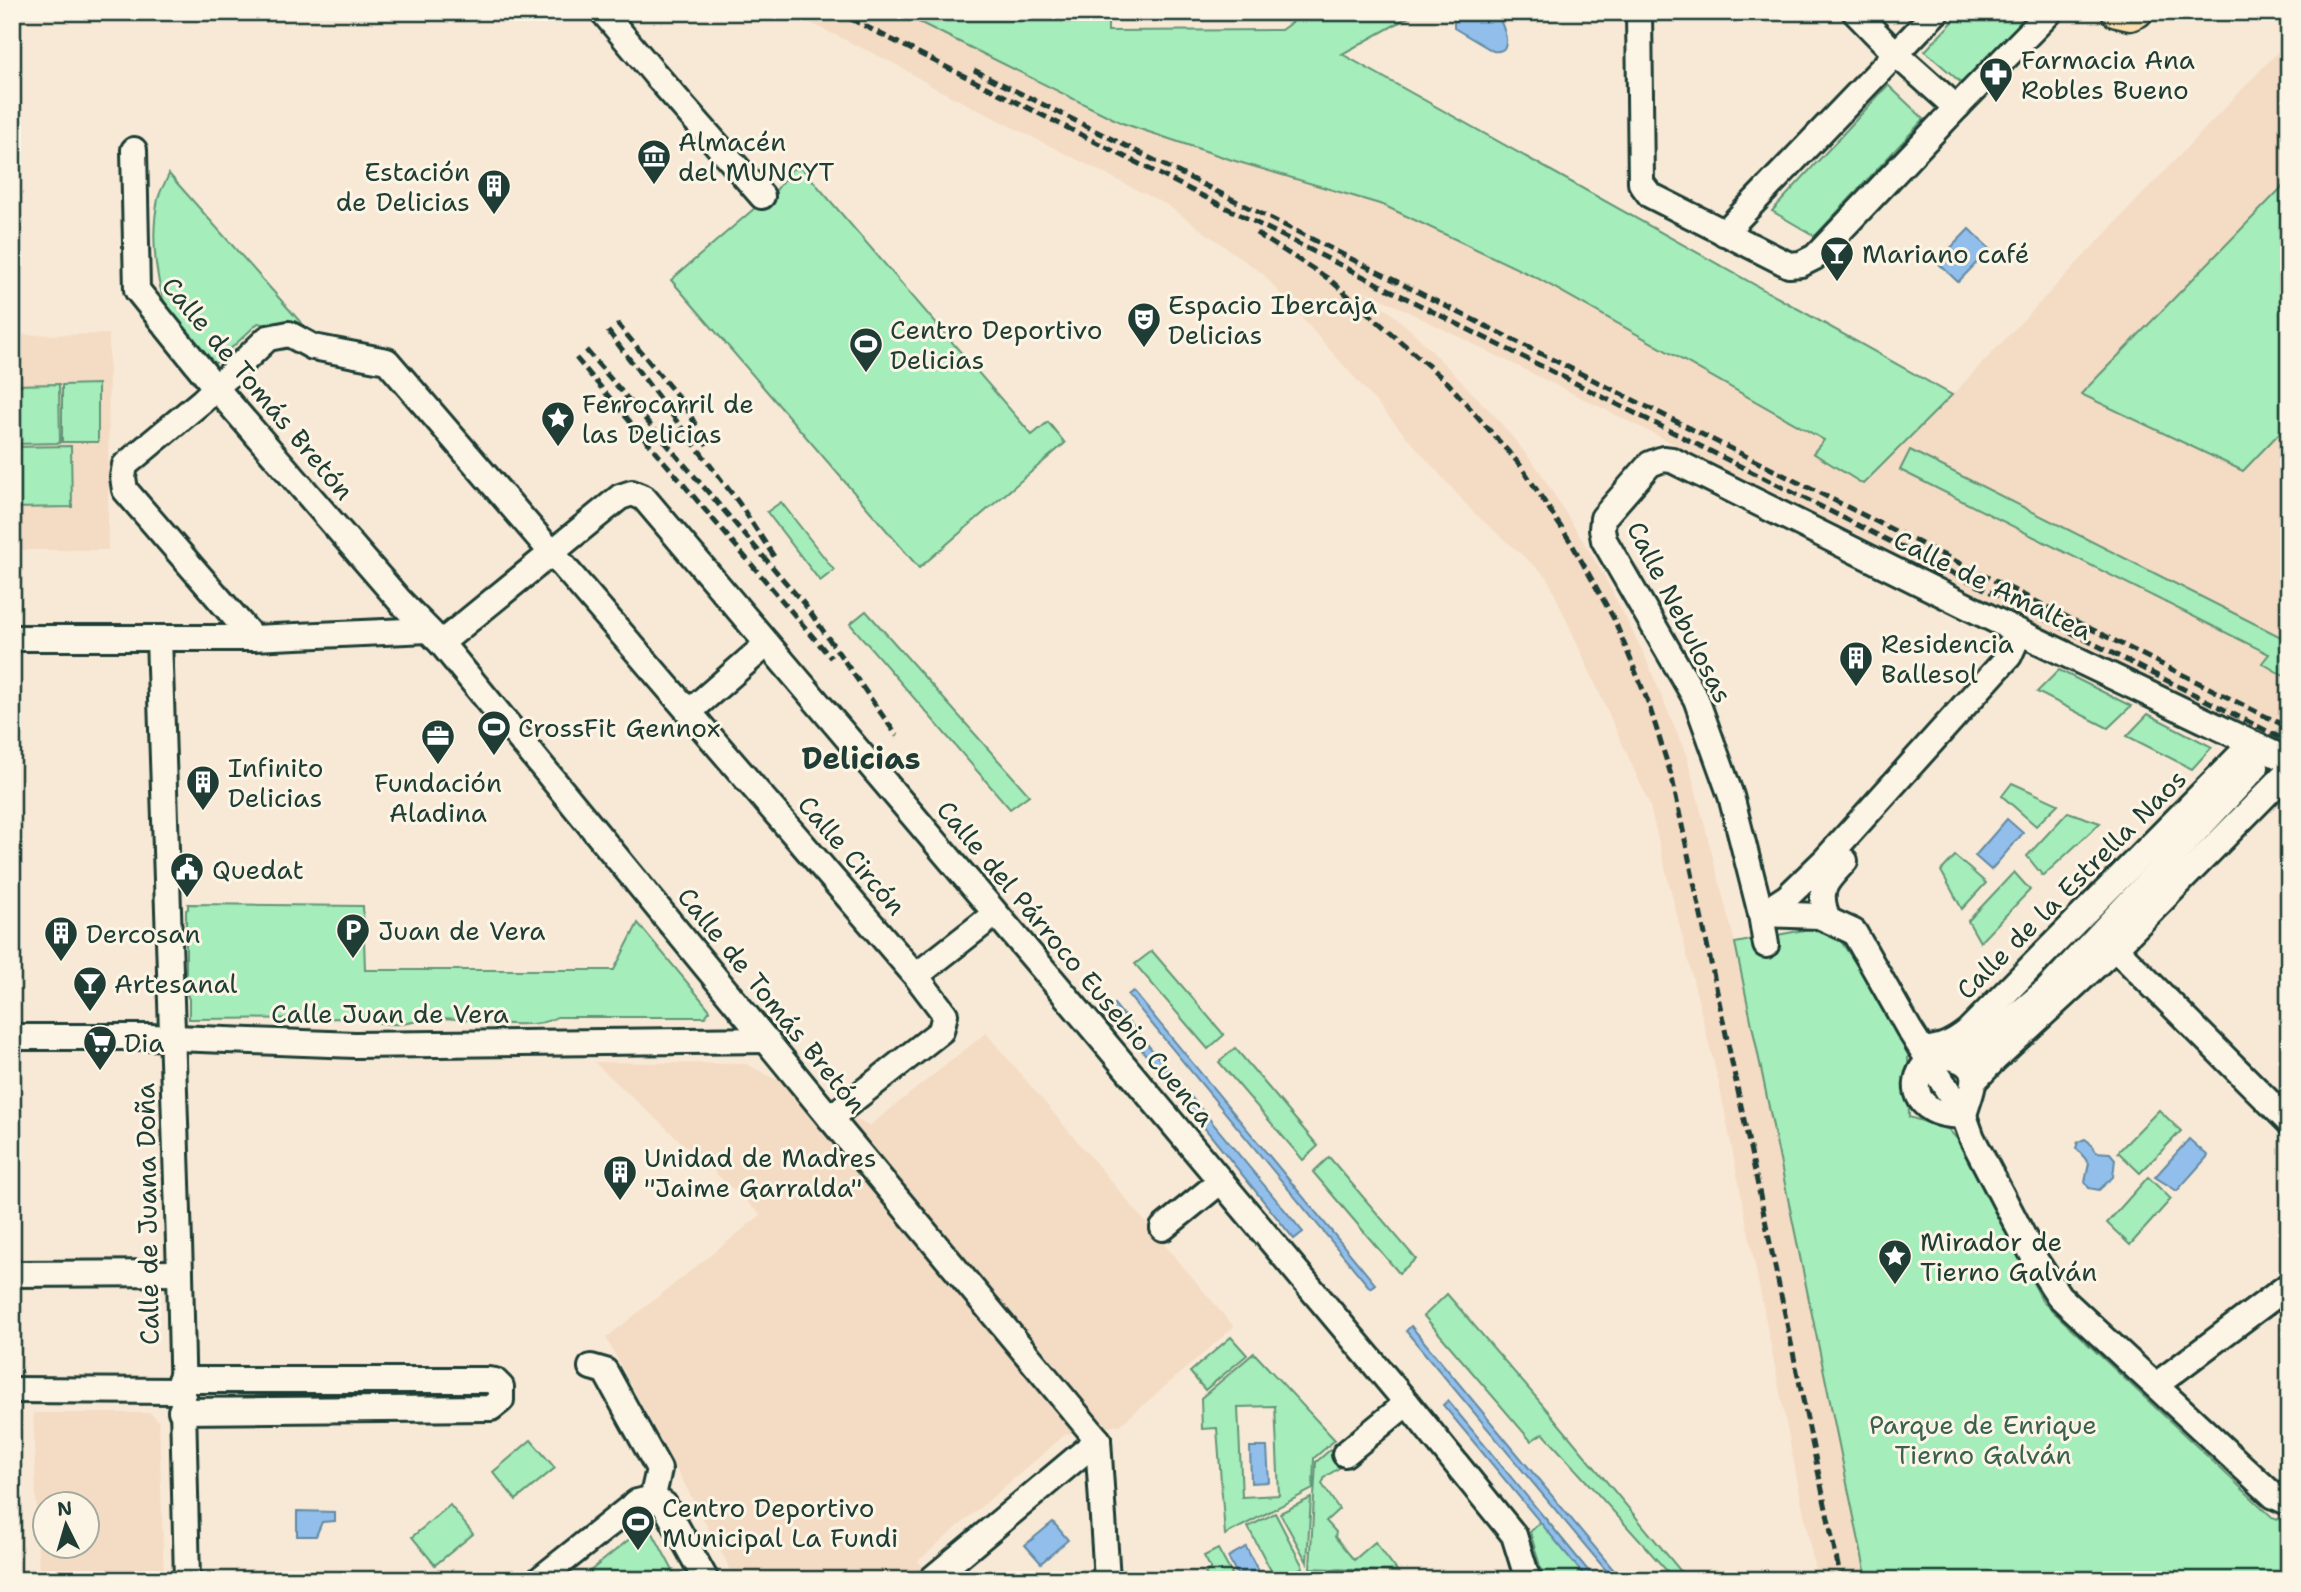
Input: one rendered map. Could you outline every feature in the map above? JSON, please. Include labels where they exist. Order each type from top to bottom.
[{"type":"main road","points":[[2117,12],[2130,15],[2137,12]]},
{"type":"street","points":[[603,12],[762,196]]},
{"type":"street","points":[[1639,12],[1642,183],[1650,195],[1789,265],[1801,264],[1815,257],[2050,12]]},
{"type":"street","points":[[1855,12],[1895,53],[1951,103],[1958,106]]},
{"type":"street","points":[[1724,233],[1936,12]]},
{"type":"street","name":"Calle de Tomás Bretón","points":[[134,150],[137,290],[216,388],[434,636],[1098,1440]]},
{"type":"street","points":[[253,638],[125,490],[122,477],[125,465],[216,388],[268,338],[289,334],[313,347],[387,361],[552,553]]},
{"type":"street","name":"Calle Nebulosas","points":[[1672,460],[1662,459],[1650,464],[1604,518],[1604,540],[1696,699],[1731,796],[1761,914],[1766,945]]},
{"type":"street","name":"Calle de Amaltea","points":[[1672,460],[2053,648],[2254,756],[2289,761]]},
{"type":"street","name":"Calle del Párroco Eusebio Cuenca","points":[[434,636],[552,553],[620,497],[626,493],[638,494],[1407,1403],[1514,1535],[1528,1580]]},
{"type":"street","name":"Calle Circón","points":[[552,553],[916,976],[945,1014],[941,1031],[830,1118]]},
{"type":"street","points":[[1761,914],[1787,897],[1826,859],[2009,656],[2014,645],[2011,628]]},
{"type":"street","points":[[12,638],[434,636]]},
{"type":"street","name":"Calle de Juana Doña","points":[[159,638],[180,1273],[187,1580]]},
{"type":"street","points":[[696,706],[767,644]]},
{"type":"street","points":[[1827,918],[1822,902],[1823,885],[2023,663],[2041,650],[2053,648]]},
{"type":"street","name":"Calle de la Estrella Naos","points":[[2009,1045],[2009,1037],[2042,994],[2254,756]]},
{"type":"street","name":"Calle de la Estrella Naos","points":[[1934,1055],[1938,1049],[1952,1044],[1968,1031],[2254,756]]},
{"type":"street","name":"Calle de la Estrella Naos","points":[[1974,1081],[2009,1045],[2115,948],[2289,771]]},
{"type":"street","points":[[926,968],[995,914]]},
{"type":"street","points":[[1761,914],[1827,918],[1854,932],[1934,1055],[1965,1063],[1974,1081],[1964,1116],[1972,1138],[2036,1261],[2059,1296],[2274,1496],[2289,1503]]},
{"type":"street","points":[[2115,948],[2289,1122]]},
{"type":"street","name":"Calle de la Estrella Naos","points":[[1934,1055],[1975,1050],[2042,994]]},
{"type":"street","name":"Calle Juan de Vera","points":[[12,1037],[172,1038],[355,1045],[767,1040]]},
{"type":"street","points":[[1934,1055],[1918,1074],[1916,1085],[1923,1102],[1931,1109],[1944,1114],[1964,1116]]},
{"type":"street","points":[[1163,1228],[1221,1181]]},
{"type":"street","points":[[12,1274],[180,1273]]},
{"type":"street","points":[[2156,1385],[2289,1285]]},
{"type":"street","points":[[591,1367],[605,1371],[659,1469],[652,1500]]},
{"type":"street","points":[[12,1390],[181,1394],[491,1408],[501,1399],[500,1387],[495,1381],[487,1380],[181,1394]]},
{"type":"street","points":[[1345,1454],[1407,1403]]},
{"type":"street","points":[[933,1578],[1098,1440]]},
{"type":"street","points":[[1098,1440],[1107,1580]]},
{"type":"street","points":[[539,1580],[638,1502],[652,1500],[664,1504],[706,1580]]},
{"type":"shaded area","points":[[788,12],[899,12],[1122,123],[1232,160],[1382,205],[1537,278],[1824,441],[1813,453],[1863,484],[1952,395],[2289,40],[2289,749],[1364,290],[1414,333],[1496,417],[1539,470],[1601,570],[1644,654],[1687,757],[1735,943],[1867,1580],[1817,1580],[1720,1088],[1649,803],[1547,577],[1473,512],[1263,274],[1167,205],[935,88],[897,65]]},
{"type":"shaded area","points":[[109,334],[108,550],[12,550],[12,335]]},
{"type":"shaded area","points":[[986,1033],[1234,1327],[1120,1425],[1066,1434],[918,1561],[935,1580],[736,1580],[606,1338],[761,1215],[594,1062],[746,1064],[869,1126]]},
{"type":"shaded area","points":[[33,1413],[150,1413],[159,1421],[164,1580],[39,1580],[38,1560],[102,1560],[102,1490],[36,1490]]},
{"type":"green space","points":[[899,12],[1108,12],[1108,31],[1281,30],[1306,12],[1418,12],[1342,54],[1952,395],[1863,484],[1813,453],[1824,440],[1537,278],[1383,205],[1232,160],[1122,123]]},
{"type":"green space","points":[[1962,12],[2037,12],[1966,87],[1925,51]]},
{"type":"green space","points":[[1888,85],[1924,119],[1815,236],[1772,211]]},
{"type":"green space","name":"Centro Deportivo Delicias","points":[[802,168],[1032,435],[1048,422],[1065,443],[919,568],[671,280],[777,189],[792,169]]},
{"type":"green space","points":[[169,174],[311,334],[258,323],[207,371],[175,327],[159,281],[154,230],[159,196]]},
{"type":"green space","points":[[2289,180],[2289,423],[2243,471],[2081,394]]},
{"type":"green space","points":[[59,384],[60,443],[12,444],[12,385]]},
{"type":"green space","points":[[98,384],[98,442],[62,442],[62,385]]},
{"type":"green space","points":[[71,446],[72,507],[12,508],[12,447]]},
{"type":"green space","points":[[1910,450],[2285,639],[2289,636],[2289,679],[2262,663],[2269,654],[1900,470]]},
{"type":"green space","points":[[781,502],[834,570],[820,581],[767,512]]},
{"type":"green space","points":[[866,611],[1029,795],[1010,809],[850,624]]},
{"type":"green space","points":[[2059,670],[2131,706],[2108,728],[2037,692]]},
{"type":"green space","points":[[2148,714],[2212,747],[2192,769],[2127,736]]},
{"type":"green space","points":[[2012,783],[2058,804],[2036,826],[2002,796]]},
{"type":"green space","points":[[2068,812],[2100,823],[2043,876],[2027,856]]},
{"type":"green space","points":[[1955,856],[1986,883],[1962,909],[1941,871]]},
{"type":"green space","points":[[2014,872],[2030,890],[1980,942],[1968,921]]},
{"type":"green space","points":[[188,904],[363,906],[365,970],[614,970],[638,923],[710,1010],[705,1017],[557,1017],[531,1024],[448,1018],[431,1018],[403,1024],[384,1024],[370,1021],[368,1018],[189,1019],[189,999],[186,992]]},
{"type":"green space","name":"Parque de Enrique Tierno Galván","points":[[1830,925],[1882,1003],[1908,1055],[1909,1117],[1948,1129],[1962,1144],[2043,1302],[2272,1517],[2289,1523],[2289,1580],[1867,1580],[1735,943]]},
{"type":"green space","points":[[1152,951],[1224,1035],[1208,1049],[1135,964]]},
{"type":"green space","points":[[1235,1048],[1318,1146],[1303,1160],[1219,1062]]},
{"type":"green space","points":[[2159,1110],[2181,1131],[2140,1173],[2118,1152]]},
{"type":"green space","points":[[1329,1157],[1416,1259],[1399,1273],[1313,1172]]},
{"type":"green space","points":[[2148,1177],[2171,1199],[2130,1245],[2107,1223]]},
{"type":"green space","points":[[1447,1294],[1688,1580],[1675,1580],[1543,1433],[1531,1441],[1424,1316]]},
{"type":"green space","points":[[1231,1337],[1247,1355],[1205,1390],[1190,1372]]},
{"type":"green space","points":[[1254,1353],[1335,1440],[1314,1458],[1313,1489],[1225,1535],[1217,1428],[1202,1429],[1201,1398]],"holes":[[[1275,1406],[1279,1495],[1242,1497],[1238,1407]]]},
{"type":"green space","points":[[531,1440],[555,1468],[516,1500],[493,1472]]},
{"type":"green space","points":[[1330,1450],[1342,1466],[1325,1477],[1322,1484],[1339,1509],[1326,1521],[1354,1560],[1375,1542],[1398,1572],[1310,1568],[1316,1462]]},
{"type":"green space","points":[[1311,1498],[1307,1562],[1280,1513]]},
{"type":"green space","points":[[450,1505],[473,1534],[435,1565],[412,1537]]},
{"type":"green space","points":[[1275,1513],[1303,1567],[1279,1580],[1276,1580],[1248,1527]]},
{"type":"green space","points":[[1545,1518],[1595,1580],[1544,1580],[1530,1532]]},
{"type":"green space","name":"Centro Deportivo Municipal La Fundi","points":[[648,1524],[678,1580],[579,1580]]},
{"type":"green space","points":[[1218,1549],[1235,1580],[1209,1580],[1205,1573],[1211,1569],[1204,1556]]},
{"type":"water","points":[[1468,12],[1496,12],[1506,37],[1504,48],[1493,51],[1454,28],[1454,21]]},
{"type":"water","points":[[1969,229],[1990,249],[1958,282],[1937,262]]},
{"type":"water","points":[[2007,819],[2023,833],[1991,870],[1975,856]]},
{"type":"water","points":[[1133,991],[1375,1284],[1370,1288],[1128,995]]},
{"type":"water","points":[[1114,1004],[1303,1232],[1294,1239],[1108,1008]]},
{"type":"water","points":[[2085,1139],[2096,1152],[2110,1153],[2115,1159],[2113,1177],[2099,1190],[2089,1188],[2085,1182],[2089,1163],[2076,1148],[2078,1142]]},
{"type":"water","points":[[2189,1139],[2208,1156],[2177,1191],[2155,1177]]},
{"type":"water","points":[[1411,1326],[1622,1580],[1614,1580],[1406,1331]]},
{"type":"water","points":[[1448,1401],[1596,1580],[1588,1580],[1443,1405]]},
{"type":"water","points":[[1250,1447],[1267,1447],[1269,1482],[1251,1483]]},
{"type":"water","points":[[297,1511],[335,1512],[335,1521],[322,1522],[316,1536],[297,1536]]},
{"type":"water","points":[[1053,1522],[1068,1540],[1041,1563],[1025,1545]]},
{"type":"water","points":[[1246,1547],[1263,1580],[1240,1580],[1228,1557]]},
{"type":"tunnel","points":[[2257,767],[2289,735]]},
{"type":"railway","points":[[837,12],[2289,742]]},
{"type":"railway","points":[[974,70],[2289,728]]},
{"type":"railway","points":[[1256,233],[1329,279],[1448,383],[1521,466],[1572,544],[1614,619],[1648,702],[1672,778],[1841,1580]]},
{"type":"railway","points":[[617,323],[684,404],[707,445]]},
{"type":"railway","points":[[608,331],[739,503],[775,558]]},
{"type":"railway","points":[[586,350],[805,605],[897,736]]},
{"type":"railway","points":[[576,358],[831,658]]},
{"type":"place","name":"Farmacia Ana Robles Bueno","points":[[1996,104]]},
{"type":"place","name":"Almacén del MUNCYT","points":[[654,186]]},
{"type":"place","name":"Estación de Delicias","points":[[494,216]]},
{"type":"place","name":"Mariano café","points":[[1837,283]]},
{"type":"place","name":"Espacio Ibercaja Delicias","points":[[1144,349]]},
{"type":"place","name":"Centro Deportivo Delicias","points":[[866,374]]},
{"type":"place","name":"Ferrocarril de las Delicias","points":[[558,448]]},
{"type":"place","name":"Residencia Ballesol","points":[[1856,688]]},
{"type":"place","name":"CrossFit Gennox","points":[[494,757]]},
{"type":"place","name":"Fundación Aladina","points":[[438,766]]},
{"type":"place","name":"Infinito Delicias","points":[[203,812]]},
{"type":"place","name":"Quedat","points":[[187,899]]},
{"type":"place","name":"Juan de Vera","points":[[353,960]]},
{"type":"place","name":"Dercosan","points":[[61,963]]},
{"type":"place","name":"Artesanal","points":[[90,1013]]},
{"type":"place","name":"Dia","points":[[100,1072]]},
{"type":"place","name":"Unidad de Madres \"Jaime Garralda\"","points":[[620,1202]]},
{"type":"place","name":"Mirador de Tierno Galván","points":[[1895,1286]]},
{"type":"place","name":"Centro Deportivo Municipal La Fundi","points":[[638,1552]]},
{"type":"district","name":"Delicias","points":[[861,758]]}]
